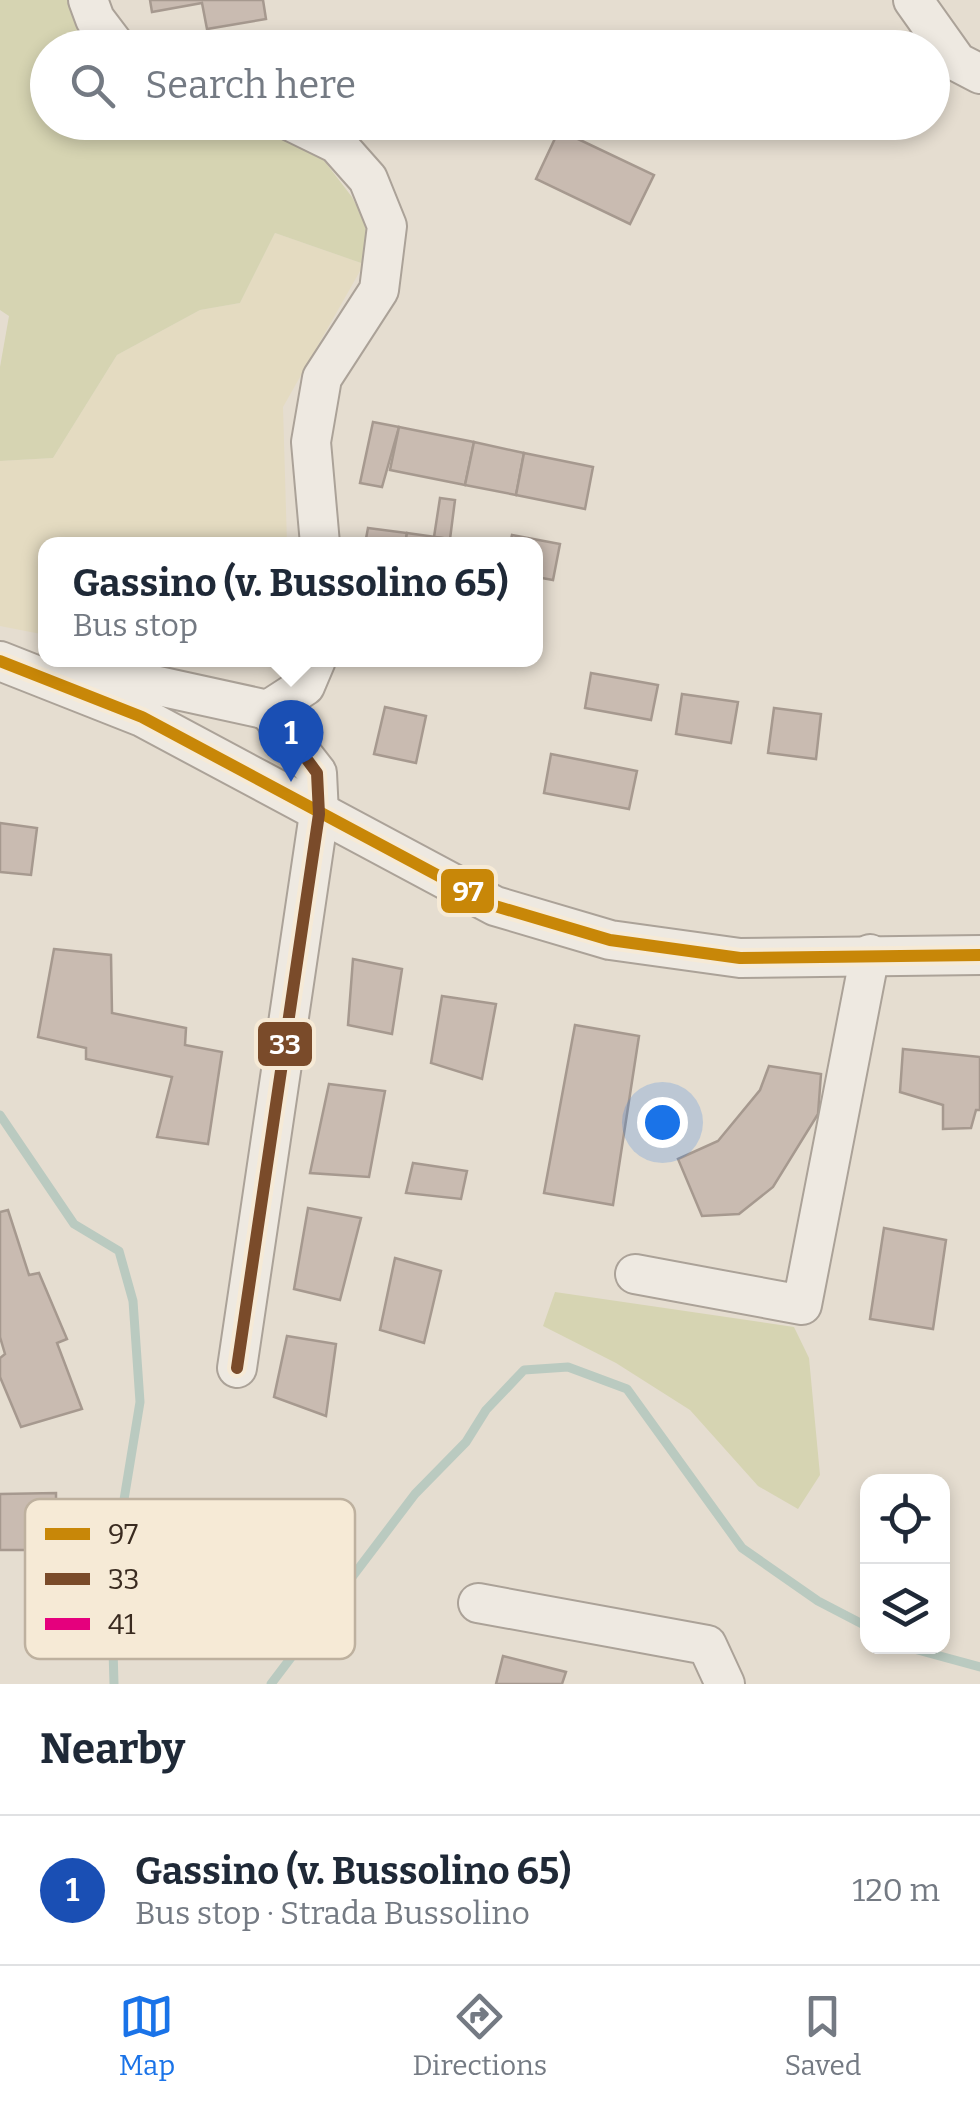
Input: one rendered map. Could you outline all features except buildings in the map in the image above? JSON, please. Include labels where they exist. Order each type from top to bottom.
[{"type":"street","points":[[88,0],[103,30]]},
{"type":"street","points":[[913,0],[935,30]]},
{"type":"street","points":[[950,51],[958,62],[980,74]]},
{"type":"street","points":[[319,537],[311,442],[322,378],[379,290],[387,226],[368,179],[329,140]]},
{"type":"street","points":[[15,667],[154,684],[268,710],[317,773],[320,814],[236,1368]]},
{"type":"street","points":[[15,667],[142,717],[496,906],[610,940],[740,958],[980,955]]},
{"type":"street","points":[[268,710],[305,686],[313,667]]},
{"type":"street","points":[[635,1274],[802,1305],[870,954]]},
{"type":"street","points":[[478,1604],[707,1645],[725,1684]]},
{"type":"shaded area","points":[[0,0],[71,0],[86,30],[30,30],[30,140],[298,140],[319,154],[352,197],[370,232],[364,264],[275,233],[240,303],[200,310],[117,355],[53,458],[0,461],[0,367],[9,316],[0,310]]},
{"type":"shaded area","points":[[275,233],[364,264],[283,407],[287,537],[38,537],[38,633],[0,626],[0,461],[53,458],[117,355],[200,310],[240,303]]},
{"type":"shaded area","points":[[555,1292],[794,1327],[809,1358],[820,1475],[798,1509],[758,1486],[690,1410],[616,1363],[543,1326]]},
{"type":"waterway","points":[[0,1115],[74,1224],[119,1251],[133,1301],[140,1402],[124,1499]]},
{"type":"waterway","points":[[355,1573],[415,1494],[466,1442],[486,1410],[524,1370],[568,1367],[627,1389],[742,1548],[818,1601],[860,1623]]},
{"type":"waterway","points":[[932,1654],[980,1667]]},
{"type":"waterway","points":[[113,1659],[114,1684]]},
{"type":"waterway","points":[[271,1684],[290,1659]]},
{"type":"transit line","name":"97","points":[[0,661],[142,717],[495,906],[610,940],[740,958],[980,955]]},
{"type":"transit line","name":"33","points":[[237,1368],[319,814],[317,773],[285,730]]},
{"type":"place","name":"Gassino (v. Bussolino 65)","points":[[291,782]]}]
